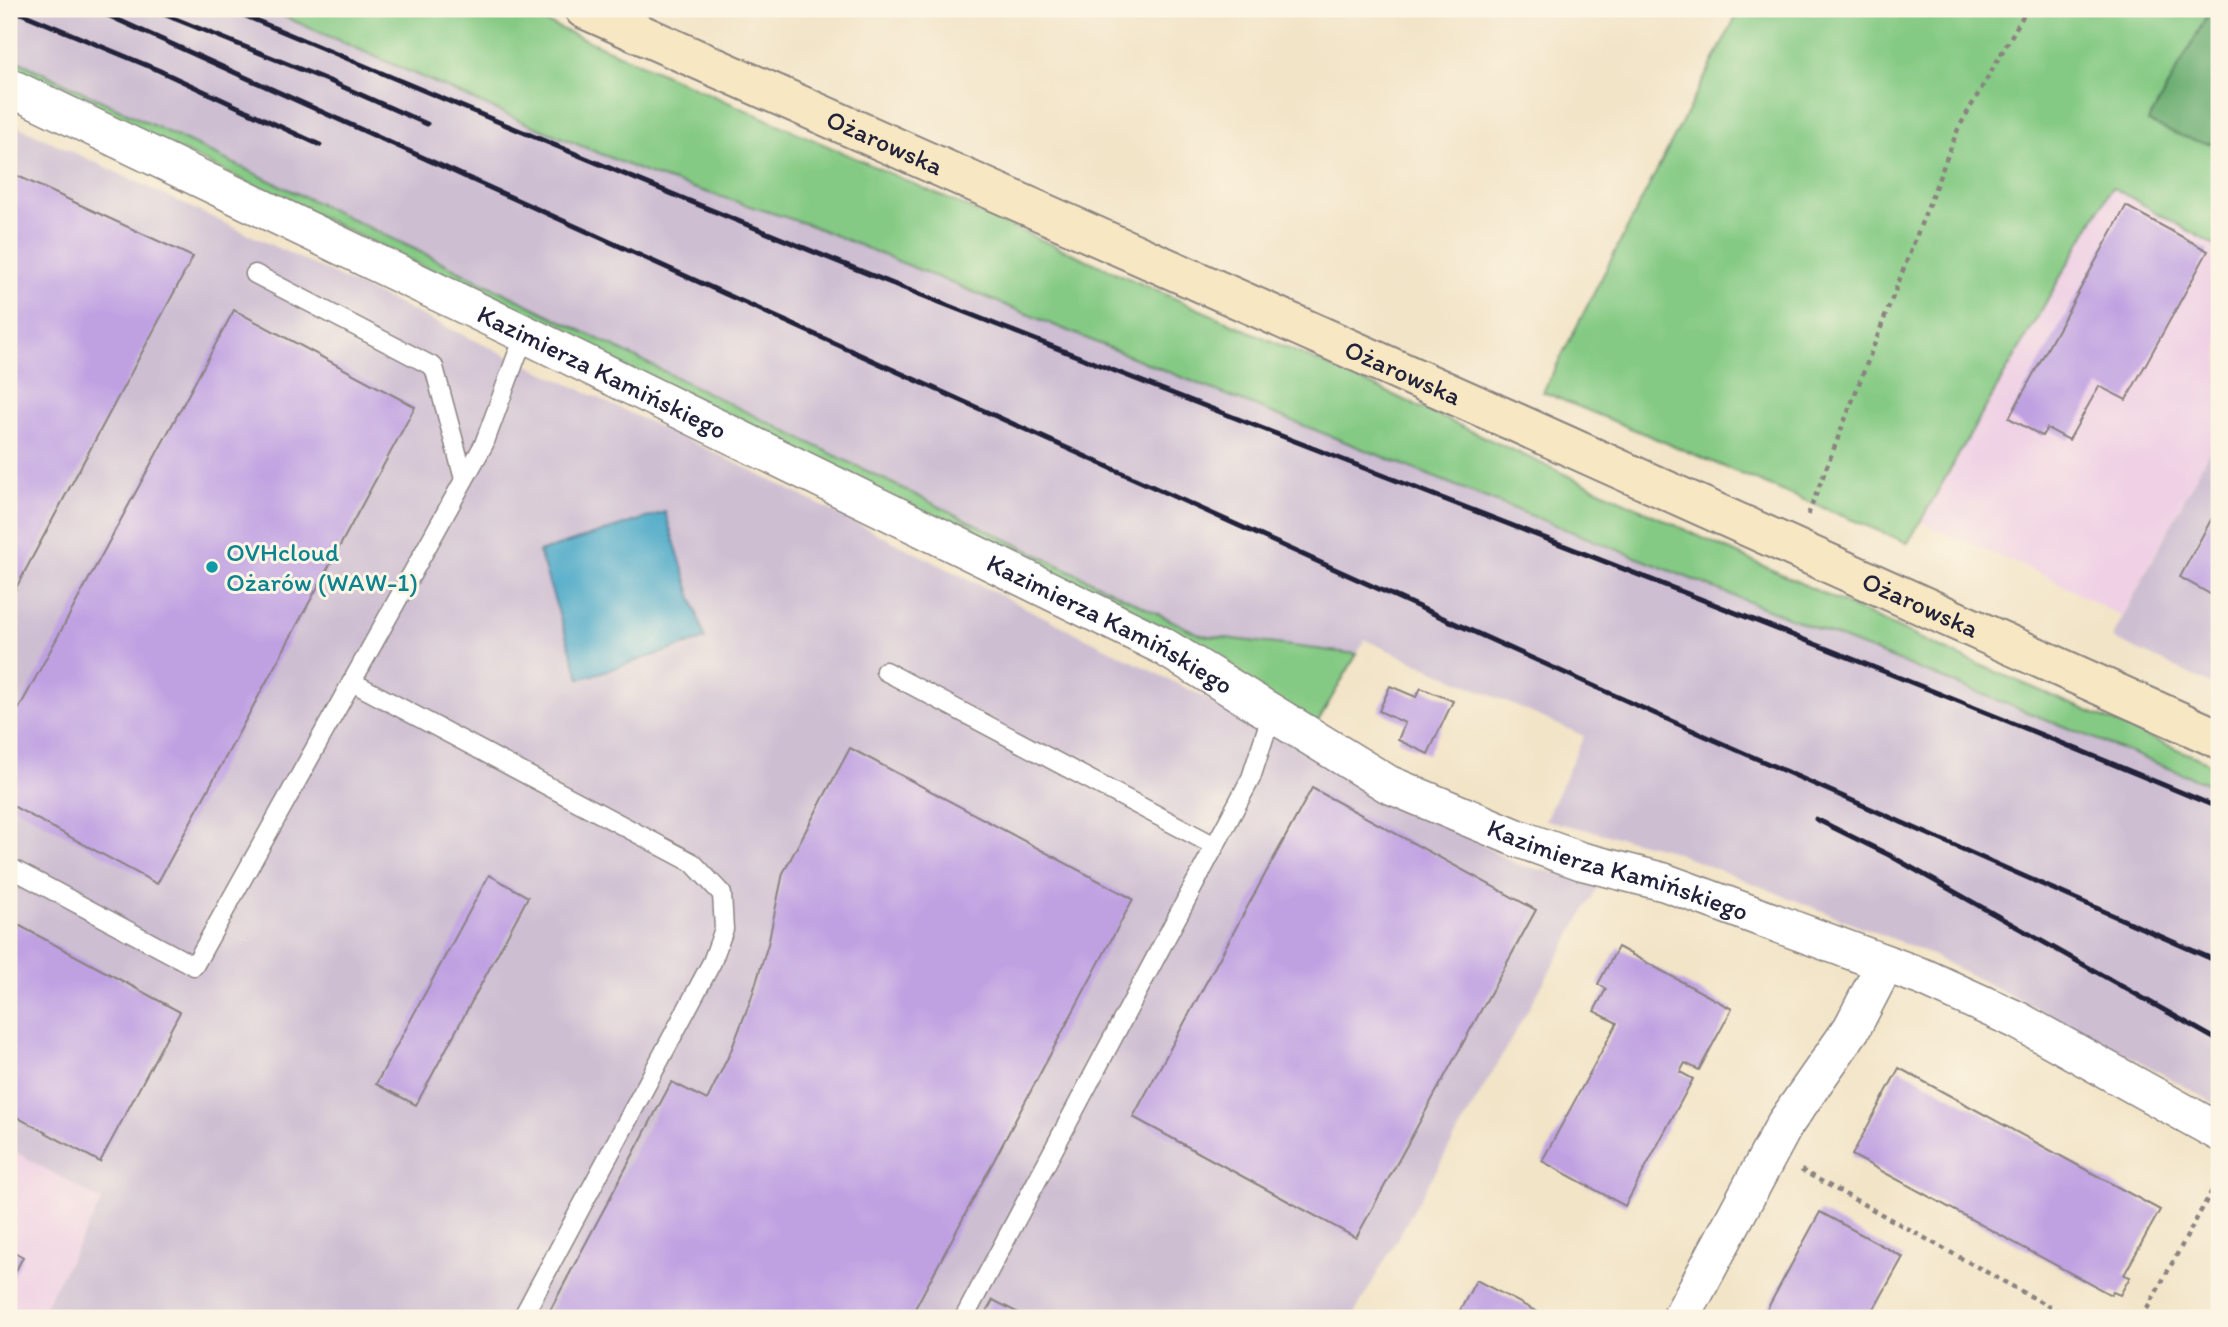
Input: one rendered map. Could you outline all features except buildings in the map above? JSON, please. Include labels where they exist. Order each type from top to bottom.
[{"type":"main road","name":"Ożarowska","points":[[584,9],[2219,739]]},
{"type":"street","name":"Kazimierza Kamińskiego","points":[[9,87],[527,335],[1161,645],[1388,784],[1517,838],[1581,861],[1664,882],[1925,978],[2017,1020],[2219,1132]]},
{"type":"street","points":[[1681,1318],[1785,1124],[1852,1028],[1885,964]]},
{"type":"lane","points":[[255,274],[434,367],[464,479]]},
{"type":"lane","points":[[9,867],[194,966],[484,444],[527,335]]},
{"type":"lane","points":[[885,671],[1215,846]]},
{"type":"lane","points":[[352,682],[693,863],[722,894],[724,929],[712,962],[522,1318]]},
{"type":"lane","points":[[964,1318],[1251,778],[1272,713]]},
{"type":"path","points":[[1794,548],[1854,401],[1958,129],[2027,9]]},
{"type":"path","points":[[1801,1170],[2070,1318]]},
{"type":"path","points":[[2141,1318],[2219,1178]]},
{"type":"shaded area","points":[[9,9],[267,9],[526,123],[652,175],[810,225],[1166,371],[2219,788],[2219,1106],[2140,1061],[1923,951],[1664,848],[1545,820],[1584,736],[1365,640],[1357,654],[1201,635],[427,255],[9,57]]},
{"type":"shaded area","points":[[9,122],[726,458],[1314,752],[1518,865],[1601,882],[1352,1318],[38,1318],[102,1201],[9,1148]]},
{"type":"shaded area","points":[[2112,187],[2219,248],[2219,432],[2122,617],[2048,577],[1920,522]]},
{"type":"shaded area","points":[[2219,432],[2219,688],[2112,638]]},
{"type":"shaded area","points":[[9,1148],[102,1200],[38,1318],[9,1318]]},
{"type":"green space","points":[[267,9],[516,9],[1376,387],[1952,653],[2219,767],[2219,788],[1166,371],[810,225],[652,175],[526,123]]},
{"type":"green space","points":[[1740,9],[2211,9],[2148,122],[2214,144],[2219,143],[2219,248],[2112,187],[1908,543],[1543,392]]},
{"type":"green space","points":[[2211,9],[2219,9],[2219,143],[2183,137],[2148,122]]},
{"type":"green space","points":[[9,57],[427,255],[1201,635],[1357,654],[1317,723],[534,320],[9,68]]},
{"type":"water","points":[[665,512],[705,639],[580,679],[539,552]]},
{"type":"railway","points":[[11,9],[158,70],[320,145]]},
{"type":"railway","points":[[94,9],[1678,724],[2219,962]]},
{"type":"railway","points":[[151,9],[332,82],[427,124]]},
{"type":"railway","points":[[229,9],[896,285],[1724,608],[2219,808]]},
{"type":"railway","points":[[1816,819],[1889,855],[2219,1041]]},
{"type":"place","name":"OVHcloud Ożarów (WAW-1)","points":[[212,567]]}]
